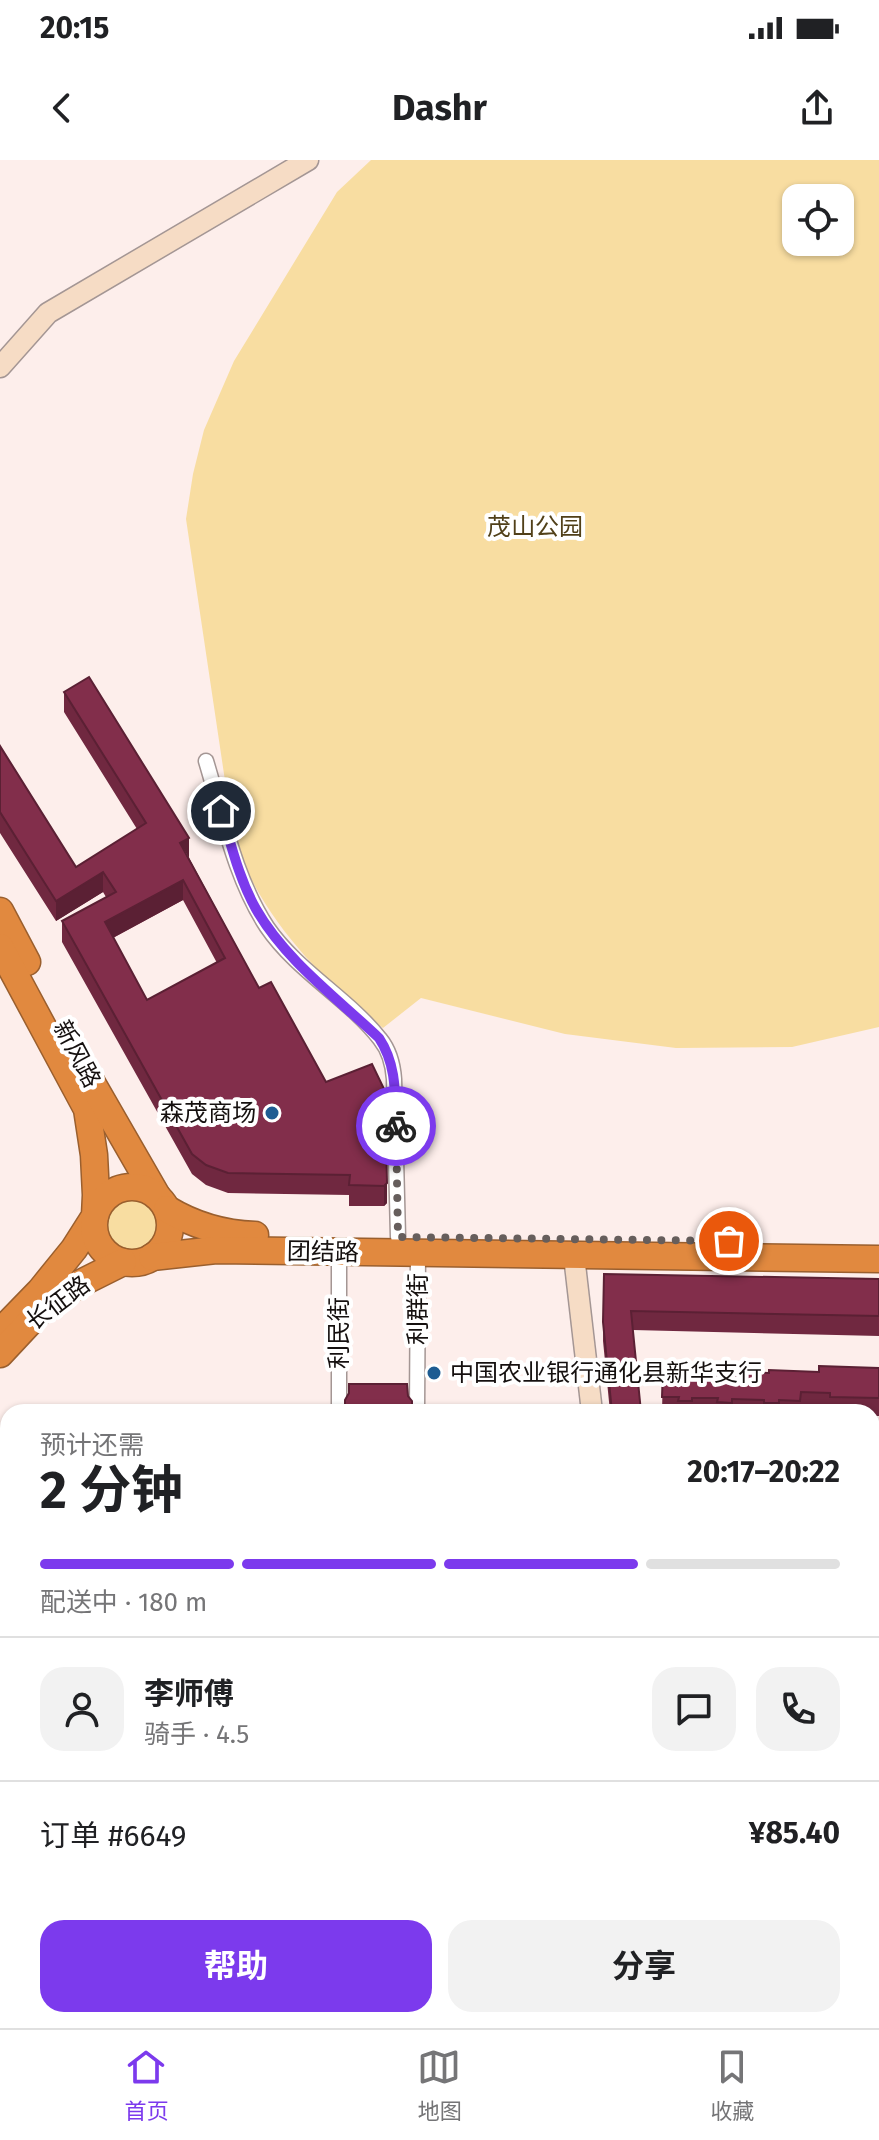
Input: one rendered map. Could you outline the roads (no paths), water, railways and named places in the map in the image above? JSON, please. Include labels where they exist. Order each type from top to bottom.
[{"type":"highway","name":"新风路","points":[[0,911],[123,1140],[162,1203]]},
{"type":"highway","name":"新风路","points":[[0,947],[87,1109],[96,1175],[95,1216]]},
{"type":"highway","points":[[142,1188],[162,1203],[169,1234],[160,1251],[152,1257],[133,1263],[123,1262],[99,1245],[95,1236],[95,1216],[103,1200],[117,1190],[142,1188]]},
{"type":"highway","name":"团结路","points":[[162,1203],[195,1224],[235,1234],[574,1256],[879,1259]]},
{"type":"highway","name":"长征路","points":[[0,1332],[55,1274],[95,1216]]},
{"type":"highway","name":"团结路","points":[[152,1257],[216,1250],[339,1253],[408,1245],[879,1243]]},
{"type":"highway","name":"长征路","points":[[0,1354],[51,1302],[123,1262]]},
{"type":"street","points":[[0,367],[48,313],[308,160]]},
{"type":"street","name":"利群街","points":[[206,761],[236,861],[256,909],[282,946],[379,1038],[390,1058],[408,1245],[417,1404]]},
{"type":"street","name":"利民街","points":[[339,1253],[339,1404]]},
{"type":"street","points":[[574,1256],[591,1404]]},
{"type":"place","name":"森茂商场","points":[[272,1113]]},
{"type":"place","name":"中国农业银行通化县新华支行","points":[[434,1373]]},
{"type":"park label","name":"茂山公园","points":[[535,527]]}]
